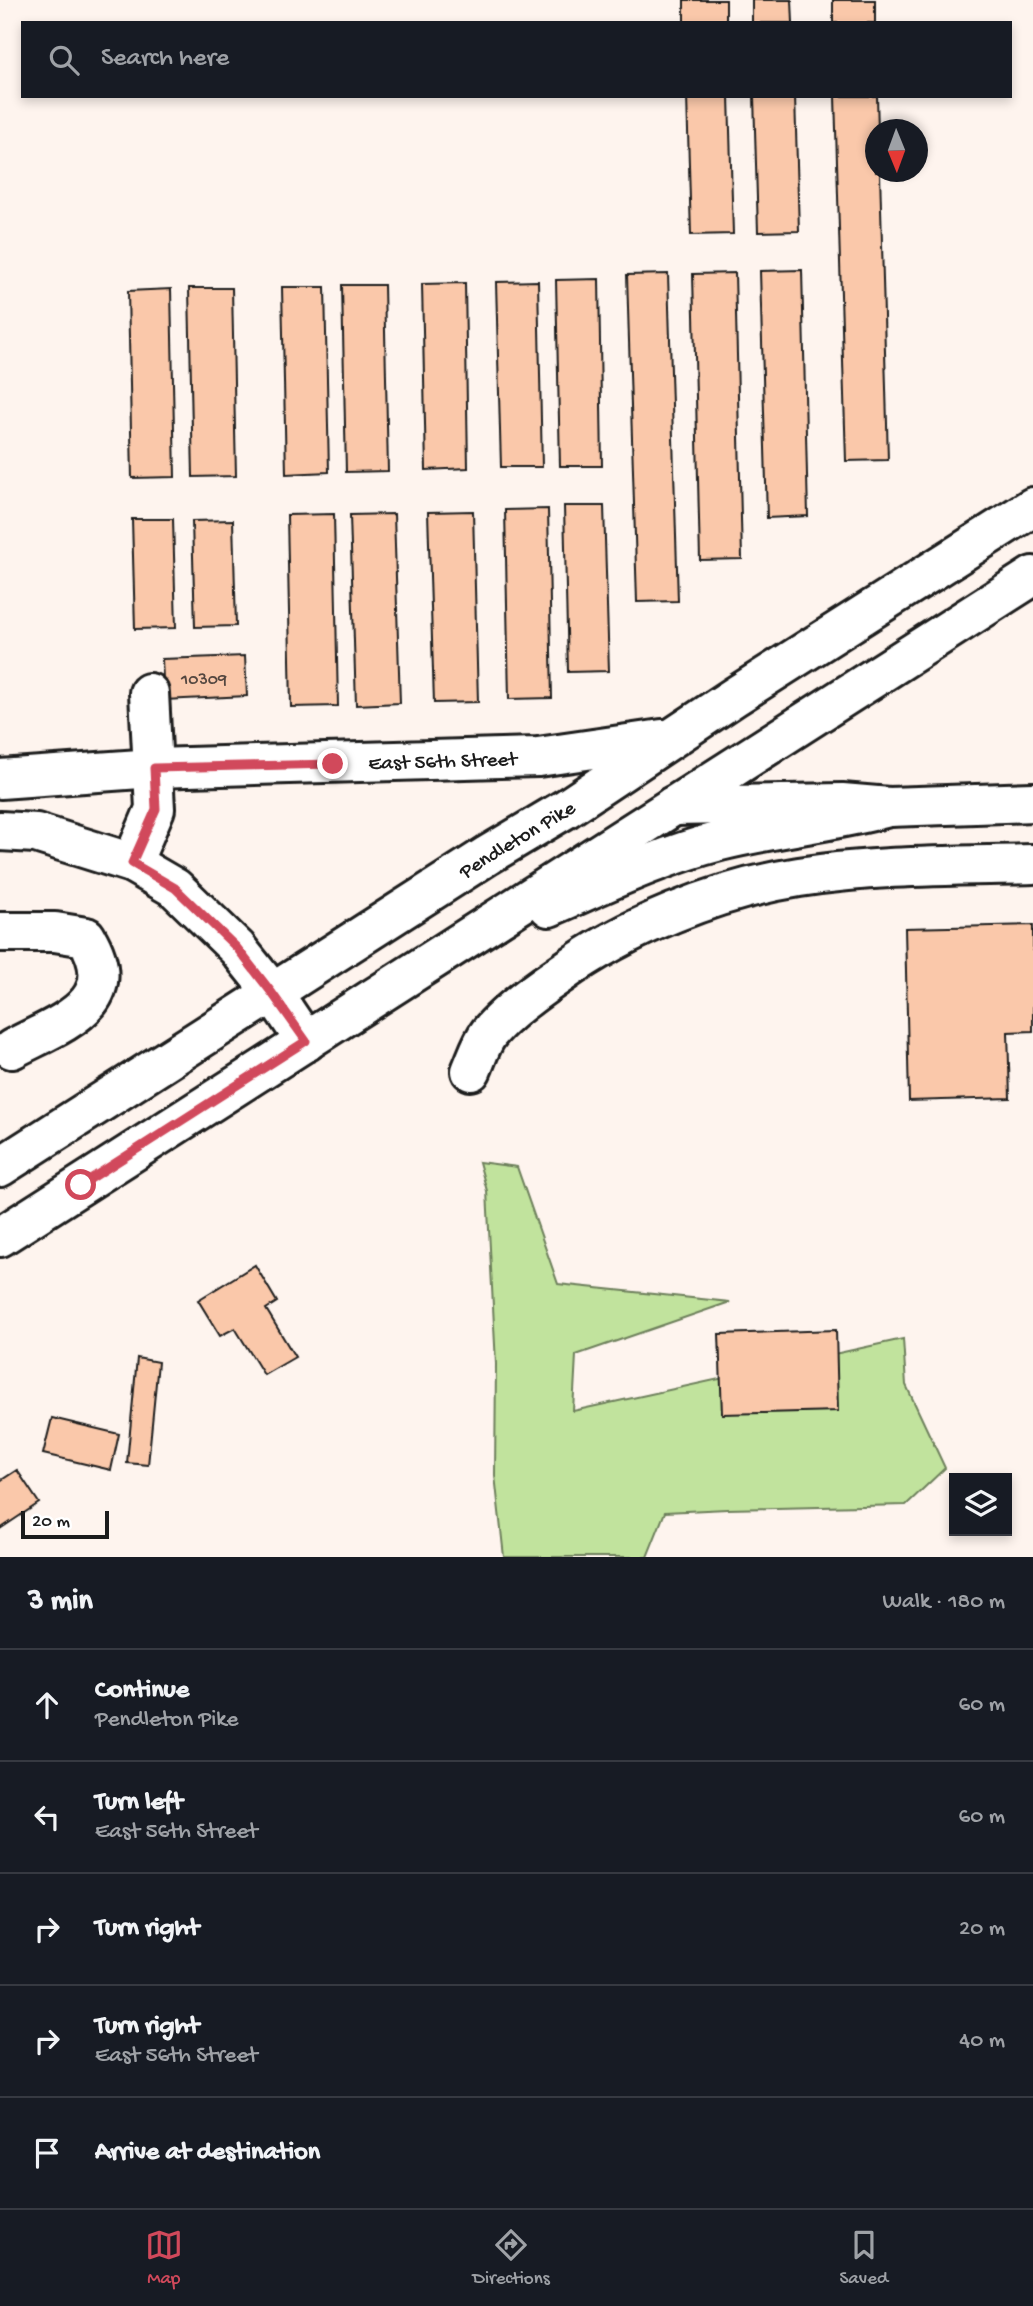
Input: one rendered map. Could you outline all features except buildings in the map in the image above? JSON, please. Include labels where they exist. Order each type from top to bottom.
[{"type":"main road","name":"Pendleton Pike","points":[[0,1167],[488,855],[567,808],[1033,507]]},
{"type":"main road","points":[[0,1237],[1033,576]]},
{"type":"main road","points":[[132,863],[156,809],[149,693]]},
{"type":"main road","name":"East 56th Street","points":[[0,779],[154,768],[537,757],[674,737]]},
{"type":"main road","points":[[673,806],[842,803],[889,807],[1033,802]]},
{"type":"main road","points":[[454,947],[658,860],[755,833],[849,818],[889,807]]},
{"type":"main road","points":[[0,831],[36,833],[132,863],[175,888],[237,948],[306,1041]]},
{"type":"main road","points":[[471,1071],[488,1033],[533,993],[627,932],[710,900],[795,878],[826,873],[1033,864]]},
{"type":"main road","points":[[0,932],[55,932],[86,937],[95,952],[98,967],[95,996],[74,1016],[12,1049]]},
{"type":"green space","points":[[479,1162],[517,1167],[558,1284],[730,1302],[576,1355],[573,1411],[903,1339],[906,1385],[945,1468],[906,1505],[665,1512],[647,1557],[504,1557],[495,1475],[496,1364],[487,1191]]},
{"type":"route","points":[[81,1185],[306,1041],[237,948],[175,888],[132,863],[156,809],[154,768],[333,764]]}]
